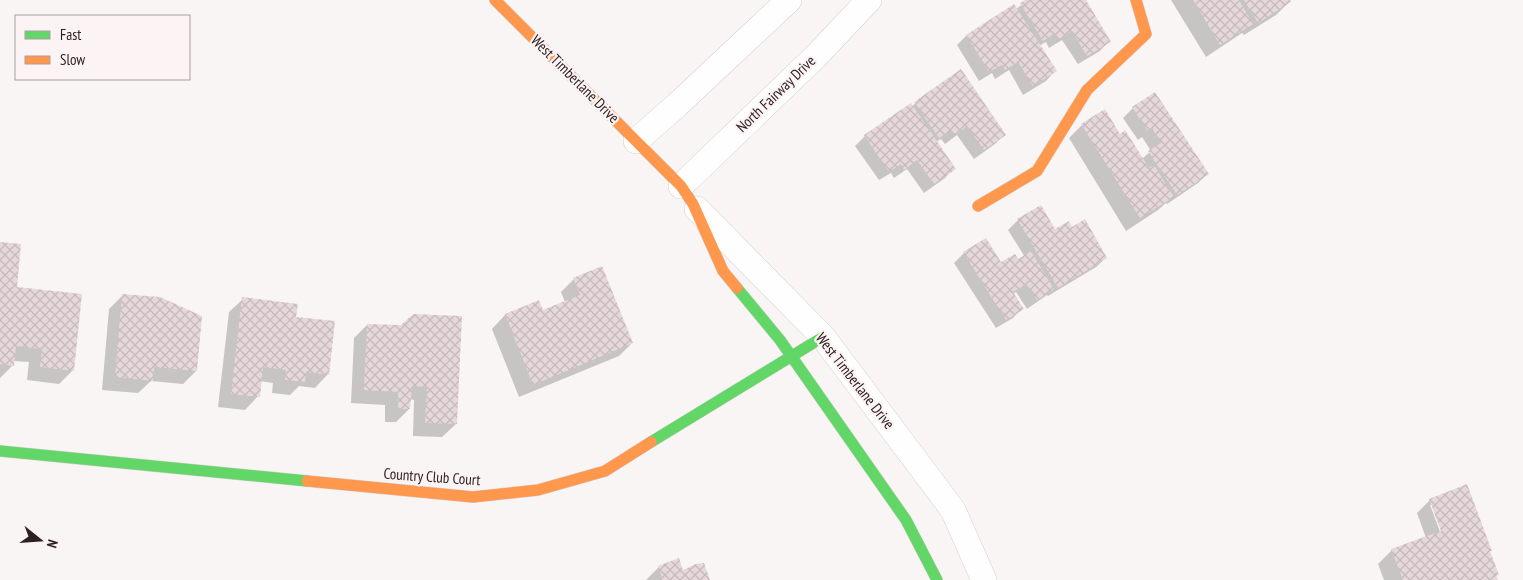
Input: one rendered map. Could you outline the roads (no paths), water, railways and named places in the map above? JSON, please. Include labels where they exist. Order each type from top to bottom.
[{"type":"street","name":"West Timberlane Drive","points":[[496,0],[636,141],[823,337],[953,510],[984,580]]},
{"type":"street","points":[[636,141],[788,0]]},
{"type":"street","name":"North Fairway Drive","points":[[687,195],[869,0]]},
{"type":"street","points":[[978,206],[1037,171],[1087,90],[1146,34],[1136,0]]},
{"type":"street","name":"West Timberlane Drive","points":[[687,195],[723,271],[780,340],[906,520],[937,580]]},
{"type":"street","name":"Country Club Court","points":[[0,451],[473,498],[538,490],[606,471],[823,337]]}]
